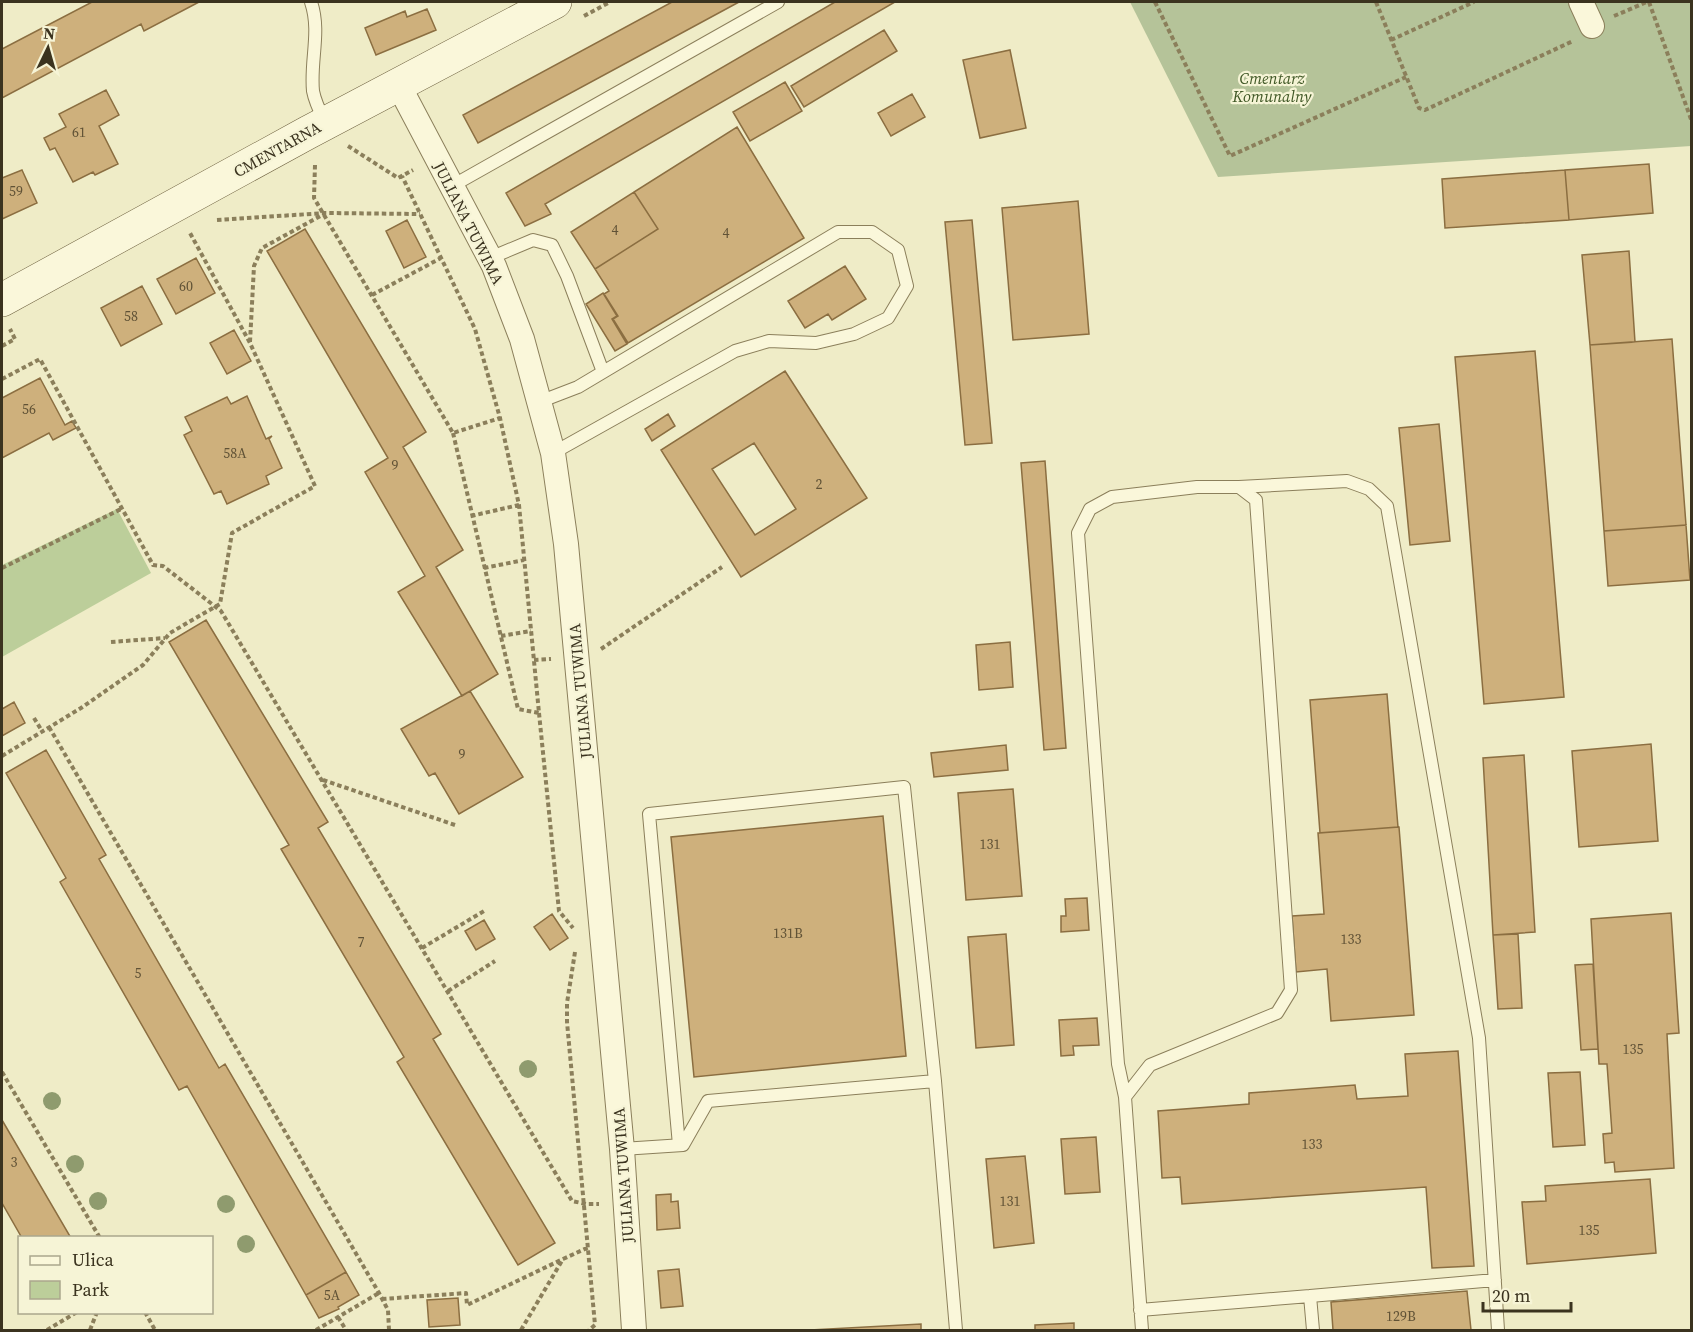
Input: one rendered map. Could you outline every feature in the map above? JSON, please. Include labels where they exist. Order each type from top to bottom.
[{"type":"street","name":"CMENTARNA","points":[[2,300],[398,84],[555,2]]},
{"type":"street","points":[[1581,2],[1592,26]]},
{"type":"street","name":"JULIANA TUWIMA","points":[[398,84],[489,258],[522,339],[553,453],[566,544],[622,1149],[634,1330]]},
{"type":"lane","points":[[310,2],[316,19],[317,35],[314,92],[326,123]]},
{"type":"lane","points":[[452,186],[778,2]]},
{"type":"lane","points":[[539,402],[578,387],[838,232],[872,232],[898,250],[907,286],[888,318],[854,334],[816,343],[769,341],[735,351],[553,453]]},
{"type":"lane","points":[[489,258],[533,240],[552,245],[567,276],[603,372]]},
{"type":"lane","points":[[1140,1329],[1125,1097],[1118,1064],[1078,533],[1090,509],[1112,497],[1197,487],[1347,481],[1369,489],[1386,506],[1479,1038],[1498,1330]]},
{"type":"lane","points":[[1125,1097],[1150,1065],[1277,1013],[1291,990],[1256,500],[1239,486]]},
{"type":"lane","points":[[679,1145],[650,814],[904,787],[935,1081],[956,1330]]},
{"type":"lane","points":[[622,1149],[683,1145],[708,1101],[935,1081]]},
{"type":"lane","points":[[1140,1310],[1495,1280]]},
{"type":"lane","points":[[1310,1296],[1312,1330]]},
{"type":"path","points":[[1155,2],[1230,156],[1406,77]]},
{"type":"path","points":[[1376,2],[1419,108],[1425,110],[1584,36],[1592,26],[1648,2],[1692,122]]},
{"type":"path","points":[[1391,40],[1474,2]]},
{"type":"path","points":[[315,163],[314,198],[325,213],[453,433],[518,709],[539,713]]},
{"type":"path","points":[[402,176],[475,329],[500,418],[519,505],[560,911],[578,934]]},
{"type":"path","points":[[250,343],[254,266],[262,248],[325,213]]},
{"type":"path","points":[[207,220],[325,213],[420,214]]},
{"type":"path","points":[[2,756],[143,665],[170,633],[220,604],[232,533],[315,486],[250,343],[189,232]]},
{"type":"path","points":[[372,295],[441,258]]},
{"type":"path","points":[[2,379],[40,359],[153,565],[163,566],[216,607],[322,779],[572,1201],[586,1204]]},
{"type":"path","points":[[453,433],[500,418]]},
{"type":"path","points":[[471,516],[519,505]]},
{"type":"path","points":[[2,568],[122,509]]},
{"type":"path","points":[[484,568],[524,560]]},
{"type":"path","points":[[592,655],[722,567]]},
{"type":"path","points":[[501,636],[531,631]]},
{"type":"path","points":[[111,642],[165,638]]},
{"type":"path","points":[[34,718],[42,731]]},
{"type":"path","points":[[49,727],[379,1293],[388,1310],[389,1330]]},
{"type":"path","points":[[322,779],[455,825]]},
{"type":"path","points":[[422,948],[484,911]]},
{"type":"path","points":[[576,944],[567,1003],[567,1022],[586,1204],[596,1330]]},
{"type":"path","points":[[448,991],[495,962]]},
{"type":"path","points":[[2,1072],[99,1236]]},
{"type":"path","points":[[382,1299],[466,1293],[467,1305],[589,1247]]},
{"type":"path","points":[[521,1330],[563,1259]]},
{"type":"path","points":[[316,1330],[379,1293]]},
{"type":"path","points":[[47,1330],[74,1314]]},
{"type":"path","points":[[90,1330],[96,1314]]},
{"type":"path","points":[[146,1314],[155,1330]]},
{"type":"path","points":[[338,1317],[346,1330]]},
{"type":"path","points":[[589,1330],[595,1325]]},
{"type":"green space","name":"Cmentarz Komunalny","points":[[1130,2],[1691,2],[1691,146],[1218,177]]},
{"type":"green space","points":[[117,509],[151,573],[2,657],[2,565]]},
{"type":"building","points":[[92,2],[199,2],[144,31],[141,24],[2,98],[2,49]]},
{"type":"building","points":[[672,2],[739,2],[478,143],[463,115]]},
{"type":"building","points":[[835,2],[895,2],[545,204],[551,214],[525,226],[506,193]]},
{"type":"building","points":[[427,9],[436,30],[376,55],[365,28],[405,11],[407,17]]},
{"type":"building","points":[[884,30],[897,51],[804,107],[791,86]]},
{"type":"building","points":[[1010,50],[1026,128],[980,138],[963,60]]},
{"type":"building","points":[[785,82],[802,111],[750,141],[733,112]]},
{"type":"building","points":[[106,90],[119,115],[99,126],[118,164],[95,175],[93,172],[73,182],[55,148],[50,150],[44,138],[66,127],[59,114]]},
{"type":"building","points":[[912,94],[925,117],[891,136],[878,113]]},
{"type":"building","points":[[737,127],[804,238],[628,343],[613,319],[618,316],[604,294],[609,291],[595,269],[658,229],[634,192]]},
{"type":"building","points":[[1649,164],[1653,213],[1569,220],[1565,170]]},
{"type":"building","points":[[22,170],[37,203],[2,219],[2,178]]},
{"type":"building","points":[[1565,170],[1569,220],[1445,228],[1442,179]]},
{"type":"building","points":[[634,192],[658,229],[595,269],[571,232]]},
{"type":"building","points":[[1078,201],[1089,334],[1013,340],[1002,208]]},
{"type":"building","points":[[407,220],[426,257],[404,268],[386,231]]},
{"type":"building","points":[[972,220],[992,443],[965,445],[945,222]]},
{"type":"building","points":[[305,229],[426,432],[403,447],[463,550],[436,567],[498,674],[462,696],[398,592],[425,576],[365,472],[388,458],[267,251]]},
{"type":"building","points":[[1629,251],[1635,342],[1590,345],[1582,255]]},
{"type":"building","points":[[196,258],[215,293],[176,314],[157,279]]},
{"type":"building","points":[[845,266],[866,299],[832,320],[828,314],[805,328],[788,301]]},
{"type":"building","points":[[142,286],[162,324],[121,346],[101,308]]},
{"type":"building","points":[[603,293],[617,316],[612,319],[627,344],[615,351],[586,304]]},
{"type":"building","points":[[234,330],[251,361],[227,374],[210,343]]},
{"type":"building","points":[[1672,339],[1686,525],[1604,531],[1590,345]]},
{"type":"building","points":[[1535,351],[1564,697],[1484,704],[1455,357]]},
{"type":"building","points":[[785,371],[867,498],[741,577],[661,450]],"holes":[[[754,443],[796,509],[755,535],[712,469]]]},
{"type":"building","points":[[40,378],[65,425],[72,421],[76,428],[53,440],[49,433],[2,458],[2,398]]},
{"type":"building","points":[[247,396],[266,439],[272,436],[269,439],[282,468],[266,476],[269,484],[227,504],[221,491],[214,494],[184,435],[192,431],[185,417],[227,397],[231,404]]},
{"type":"building","points":[[668,414],[675,426],[652,441],[645,429]]},
{"type":"building","points":[[1439,424],[1450,541],[1410,545],[1399,428]]},
{"type":"building","points":[[1045,461],[1066,748],[1044,750],[1021,463]]},
{"type":"building","points":[[1686,525],[1690,580],[1608,586],[1604,531]]},
{"type":"building","points":[[206,620],[328,822],[318,828],[441,1034],[433,1039],[555,1243],[518,1265],[397,1062],[404,1057],[281,849],[289,845],[169,642]]},
{"type":"building","points":[[1010,642],[1013,687],[979,690],[976,645]]},
{"type":"building","points":[[470,691],[523,777],[459,814],[435,773],[429,776],[401,729]]},
{"type":"building","points":[[1387,694],[1398,827],[1320,833],[1310,700]]},
{"type":"building","points":[[14,702],[25,723],[2,736],[2,709]]},
{"type":"building","points":[[1651,744],[1658,841],[1579,847],[1572,751]]},
{"type":"building","points":[[1006,745],[1008,770],[934,777],[931,753]]},
{"type":"building","points":[[46,750],[106,855],[99,859],[219,1068],[225,1064],[346,1272],[306,1295],[187,1086],[179,1090],[60,882],[66,878],[6,773]]},
{"type":"building","points":[[1524,755],[1535,932],[1493,935],[1483,758]]},
{"type":"building","points":[[1013,789],[1022,896],[966,900],[958,793]]},
{"type":"building","points":[[883,816],[906,1056],[694,1077],[671,837]]},
{"type":"building","points":[[1399,827],[1414,1015],[1331,1021],[1327,969],[1296,972],[1292,916],[1324,914],[1318,833]]},
{"type":"building","points":[[1087,898],[1089,930],[1061,932],[1061,916],[1066,916],[1065,899]]},
{"type":"building","points":[[1671,913],[1679,1033],[1667,1034],[1674,1168],[1615,1172],[1614,1162],[1605,1163],[1603,1134],[1612,1133],[1607,1064],[1599,1064],[1591,919]]},
{"type":"building","points":[[552,914],[568,938],[550,950],[534,927]]},
{"type":"building","points":[[484,920],[495,939],[476,950],[465,931]]},
{"type":"building","points":[[1006,934],[1014,1045],[976,1048],[968,937]]},
{"type":"building","points":[[1518,934],[1522,1008],[1498,1009],[1493,935]]},
{"type":"building","points":[[1593,964],[1598,1049],[1581,1050],[1575,965]]},
{"type":"building","points":[[1097,1018],[1099,1045],[1073,1046],[1074,1055],[1061,1056],[1059,1020]]},
{"type":"building","points":[[1458,1051],[1474,1266],[1432,1268],[1426,1187],[1182,1204],[1180,1177],[1162,1178],[1158,1111],[1249,1104],[1249,1093],[1355,1085],[1357,1099],[1408,1096],[1405,1054]]},
{"type":"building","points":[[1580,1072],[1585,1145],[1553,1147],[1548,1073]]},
{"type":"building","points":[[2,1120],[70,1236],[21,1236],[2,1203]]},
{"type":"building","points":[[1096,1137],[1100,1192],[1065,1194],[1061,1139]]},
{"type":"building","points":[[1025,1156],[1034,1243],[994,1248],[986,1159]]},
{"type":"building","points":[[1650,1179],[1656,1253],[1527,1264],[1522,1202],[1546,1201],[1545,1186]]},
{"type":"building","points":[[671,1194],[671,1202],[678,1201],[680,1228],[657,1230],[656,1195]]},
{"type":"building","points":[[679,1269],[683,1306],[661,1308],[658,1271]]},
{"type":"building","points":[[346,1272],[359,1295],[338,1307],[339,1309],[319,1318],[306,1295]]},
{"type":"building","points":[[1467,1291],[1471,1330],[1333,1330],[1331,1302]]},
{"type":"building","points":[[458,1298],[460,1325],[429,1327],[427,1300]]},
{"type":"building","points":[[1074,1323],[1074,1330],[1035,1330],[1035,1325]]},
{"type":"building","points":[[921,1324],[921,1330],[810,1330]]}]
